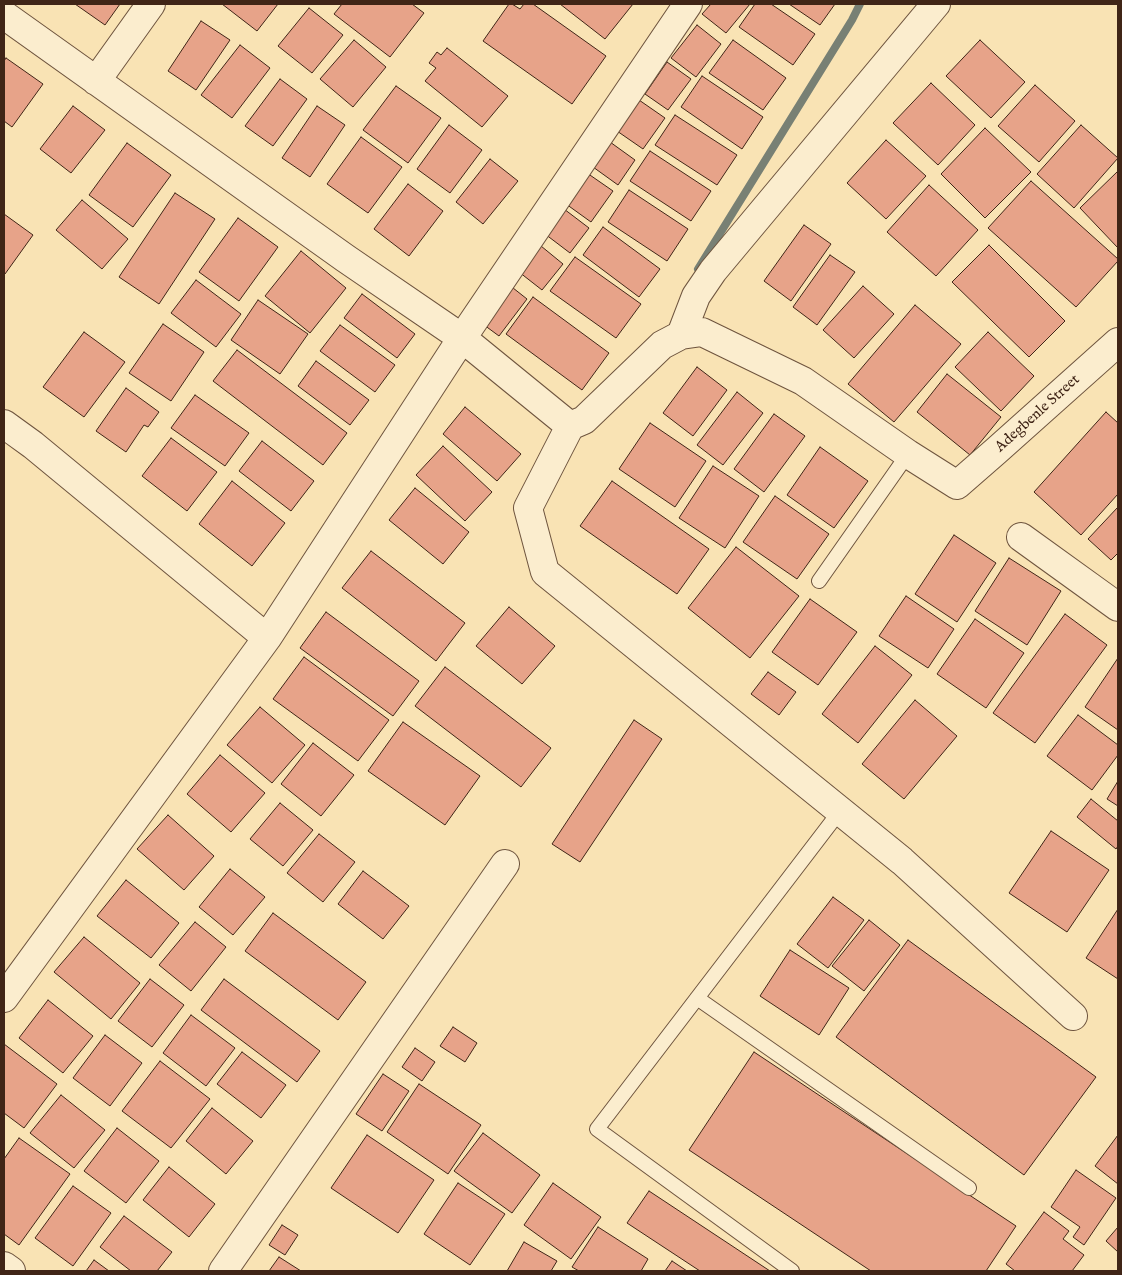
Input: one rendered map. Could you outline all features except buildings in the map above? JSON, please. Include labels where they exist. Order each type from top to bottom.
[{"type":"street","points":[[96,81],[151,4]]},
{"type":"street","points":[[4,998],[267,638],[462,338],[688,4]]},
{"type":"street","points":[[681,335],[696,296],[713,271],[921,9]]},
{"type":"street","points":[[4,15],[345,258],[462,338],[570,426]]},
{"type":"street","points":[[908,454],[803,381],[702,332],[681,335],[662,345],[584,420],[570,426],[528,508],[545,572],[902,861],[1072,1016]]},
{"type":"street","name":"Adegbenle Street","points":[[908,454],[957,485],[1118,342]]},
{"type":"street","points":[[4,424],[33,445],[267,638]]},
{"type":"street","points":[[1021,537],[1118,607]]},
{"type":"street","points":[[222,1271],[505,864]]},
{"type":"street","points":[[4,1266],[11,1271]]},
{"type":"lane","points":[[819,581],[908,454]]},
{"type":"lane","points":[[792,1271],[597,1129],[840,811]]},
{"type":"lane","points":[[698,998],[968,1188]]},
{"type":"waterway","points":[[698,269],[852,20],[860,4]]}]
